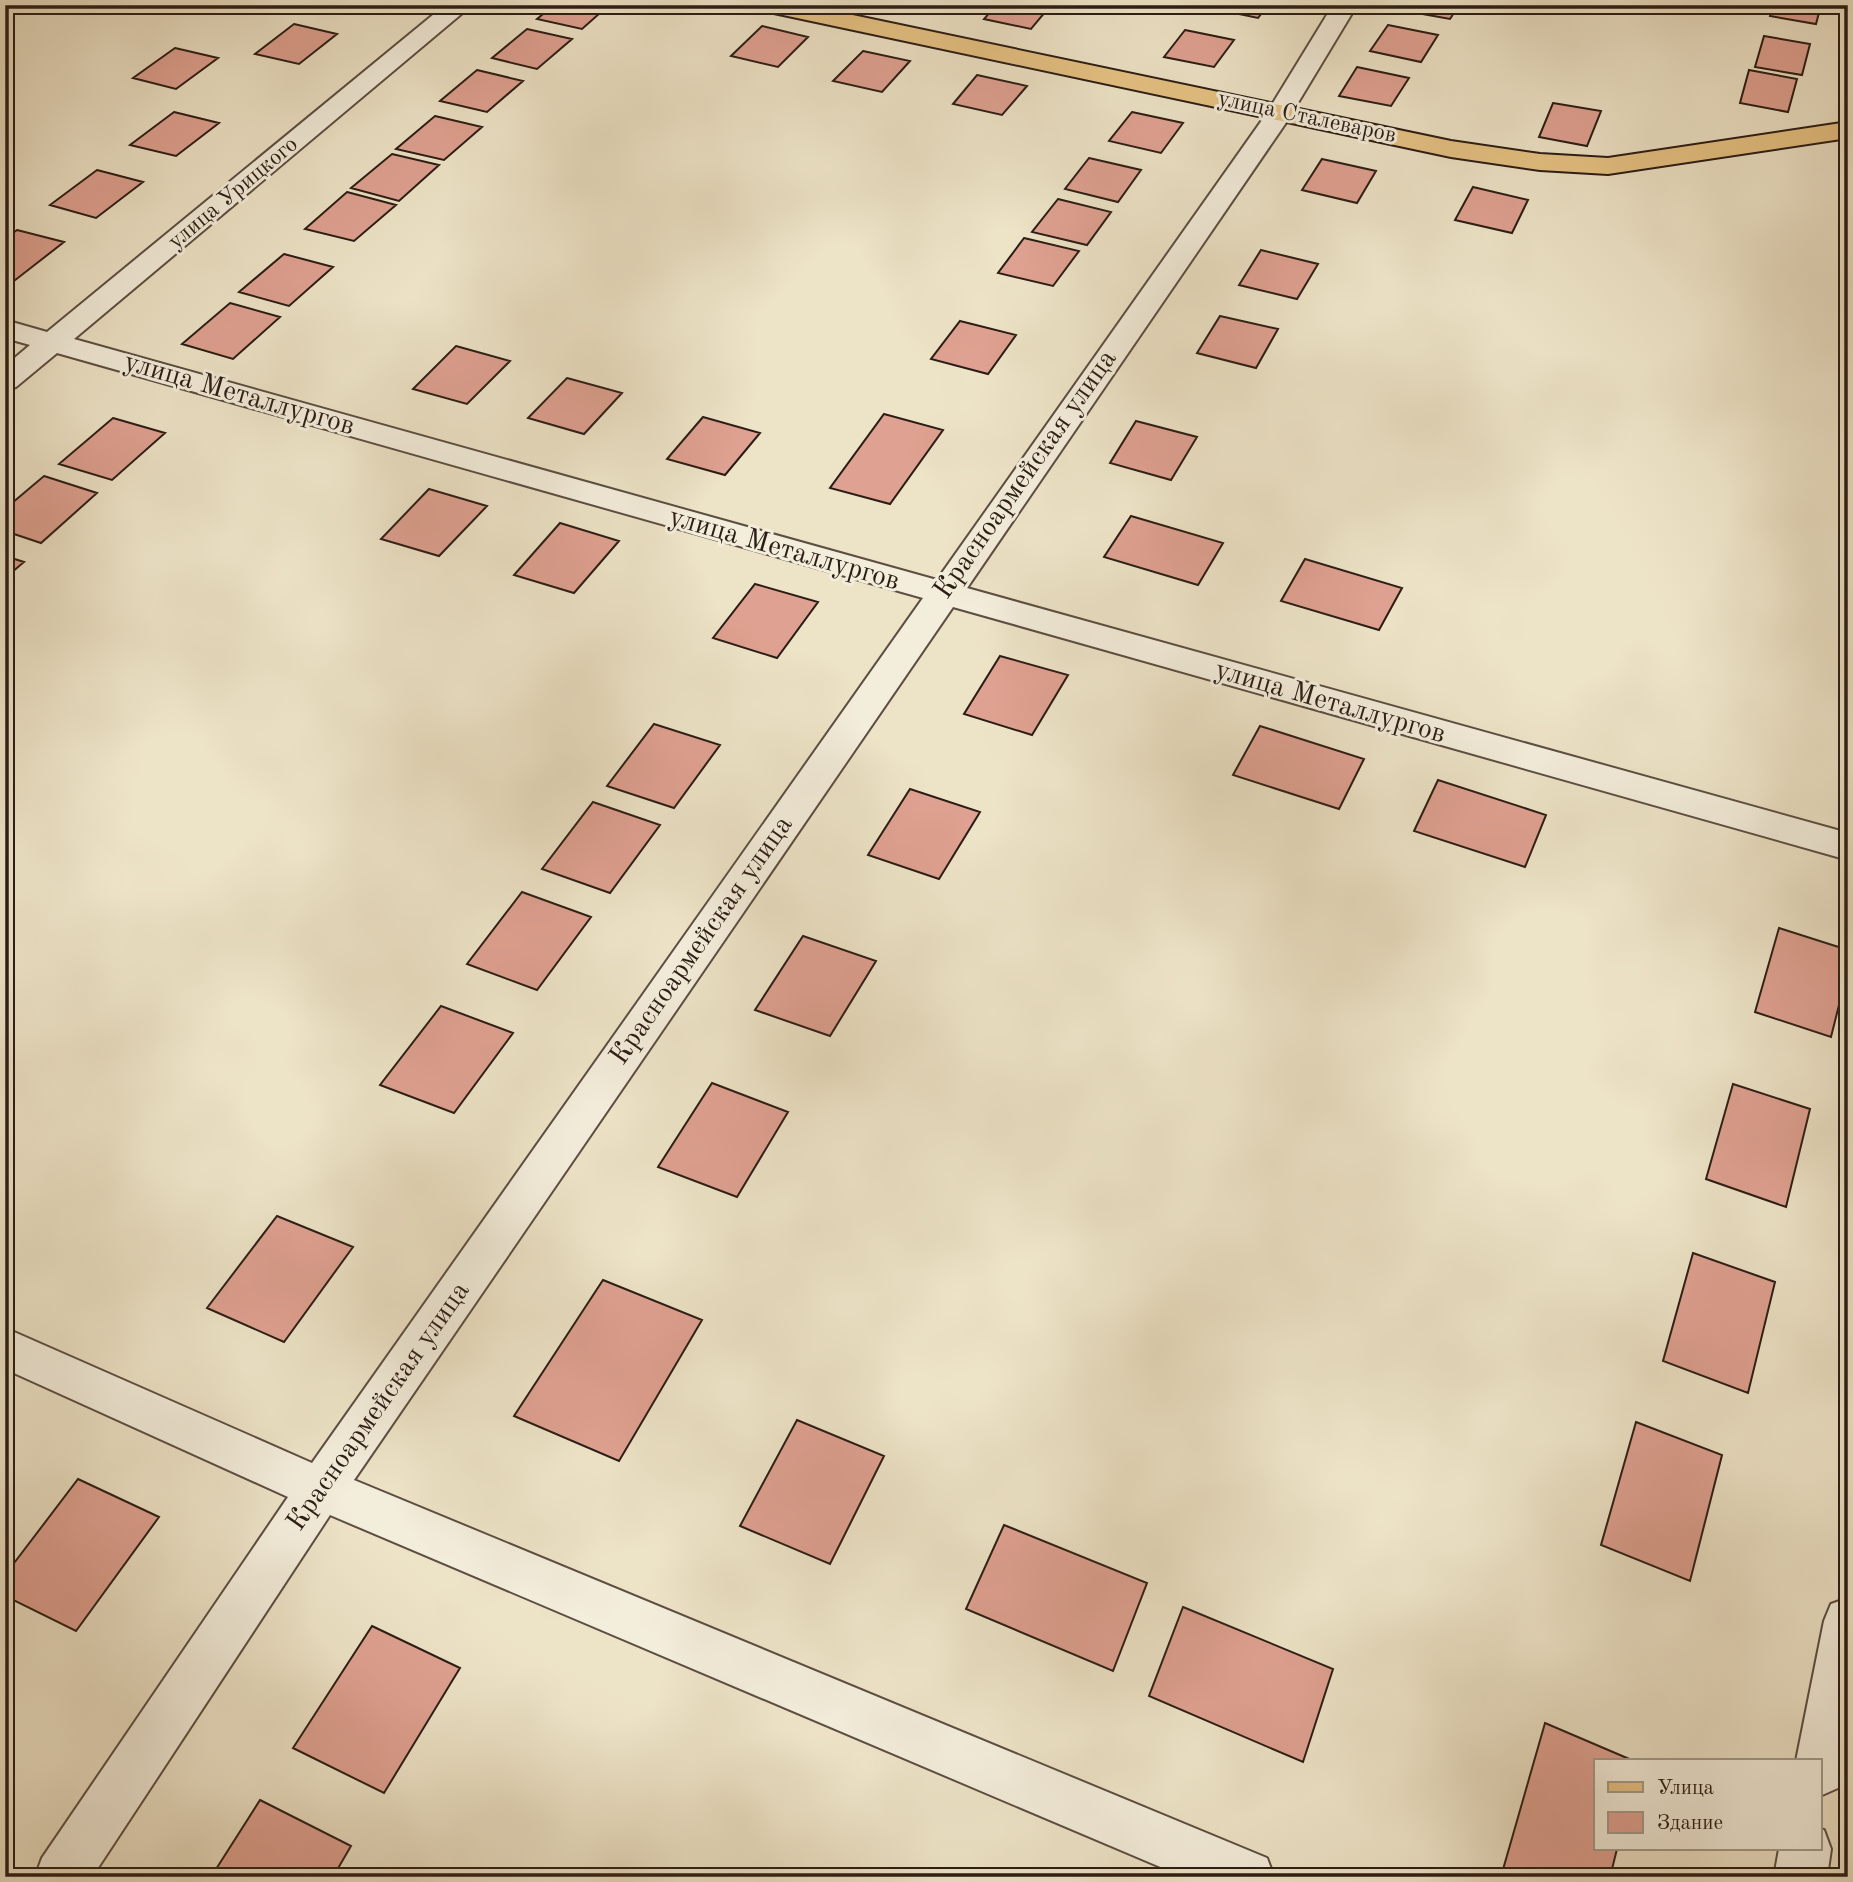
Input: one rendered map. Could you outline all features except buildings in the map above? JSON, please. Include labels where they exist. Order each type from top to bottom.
[{"type":"main road","name":"улица Сталеваров","points":[[769,5],[1451,149],[1596,168],[1709,155],[1848,130]]},
{"type":"street","name":"улица Урицкого","points":[[5,381],[460,5]]},
{"type":"street","name":"Красноармейская улица","points":[[61,1877],[321,1489],[1281,111],[1345,5]]},
{"type":"street","name":"улица Металлургов","points":[[5,329],[942,595],[1848,847]]},
{"type":"street","points":[[5,1348],[321,1489],[1248,1877]]},
{"type":"street","points":[[1822,1759],[1848,1620]]},
{"type":"street","points":[[1800,1877],[1805,1850]]}]
